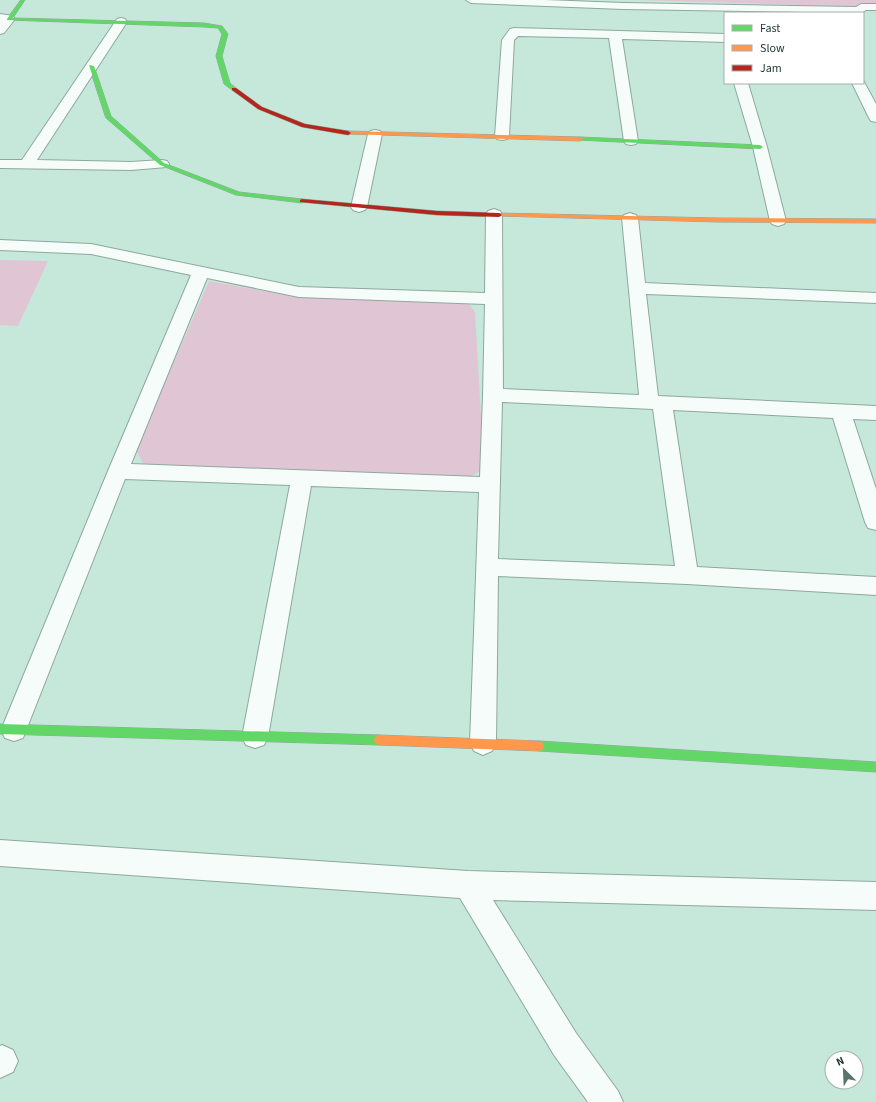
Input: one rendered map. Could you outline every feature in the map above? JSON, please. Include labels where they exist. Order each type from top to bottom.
[{"type":"street","points":[[0,30],[4,19],[23,0]]},
{"type":"street","points":[[4,19],[204,25],[220,27],[225,34],[219,56],[227,84],[260,108],[304,126],[350,133],[502,136],[760,147]]},
{"type":"street","points":[[26,165],[121,22]]},
{"type":"street","points":[[502,136],[508,40],[514,32],[724,38]]},
{"type":"street","points":[[615,35],[631,141]]},
{"type":"street","points":[[91,66],[108,117],[162,164],[238,194],[359,207],[436,213],[876,222]]},
{"type":"street","points":[[740,84],[760,147],[778,221]]},
{"type":"street","points":[[860,84],[876,86]]},
{"type":"street","points":[[860,84],[876,118]]},
{"type":"street","points":[[359,207],[375,134]]},
{"type":"street","points":[[0,164],[131,166],[162,164]]},
{"type":"street","points":[[483,743],[493,395],[494,214]]},
{"type":"street","points":[[630,218],[637,288],[687,575]]},
{"type":"street","points":[[0,246],[91,249],[142,258],[298,292],[494,299]]},
{"type":"street","points":[[201,272],[118,471],[7,729],[483,743],[876,768]]},
{"type":"street","points":[[637,288],[876,298]]},
{"type":"street","points":[[493,395],[876,413]]},
{"type":"street","points":[[841,412],[876,522]]},
{"type":"street","points":[[118,471],[490,485]]},
{"type":"street","points":[[255,736],[302,478]]},
{"type":"street","points":[[487,567],[687,575],[876,586]]},
{"type":"street","points":[[0,854],[468,885],[876,896]]},
{"type":"street","points":[[468,885],[565,1044],[607,1102]]},
{"type":"lane","points":[[471,0],[758,10],[861,10],[861,7],[876,7]]},
{"type":"shaded area","points":[[638,0],[876,0],[876,7]]},
{"type":"shaded area","points":[[0,260],[48,261],[18,326],[0,325]]},
{"type":"shaded area","points":[[209,281],[298,297],[469,304],[475,312],[484,469],[466,479],[144,465],[136,450]]},
{"type":"traffic: fast","points":[[23,0],[9,19],[204,25],[220,27],[225,34],[219,56],[227,84],[234,89]]},
{"type":"traffic: fast","points":[[91,66],[108,117],[162,164],[238,194],[302,201]]},
{"type":"traffic: fast","points":[[580,139],[760,147]]},
{"type":"traffic: fast","points":[[0,729],[379,740]]},
{"type":"traffic: fast","points":[[539,746],[876,767]]},
{"type":"traffic: slow","points":[[348,133],[580,139]]},
{"type":"traffic: slow","points":[[499,215],[718,220],[876,221]]},
{"type":"traffic: slow","points":[[379,740],[539,746]]},
{"type":"traffic: jam","points":[[234,89],[260,108],[304,126],[348,133]]},
{"type":"traffic: jam","points":[[302,201],[437,213],[499,215]]}]
